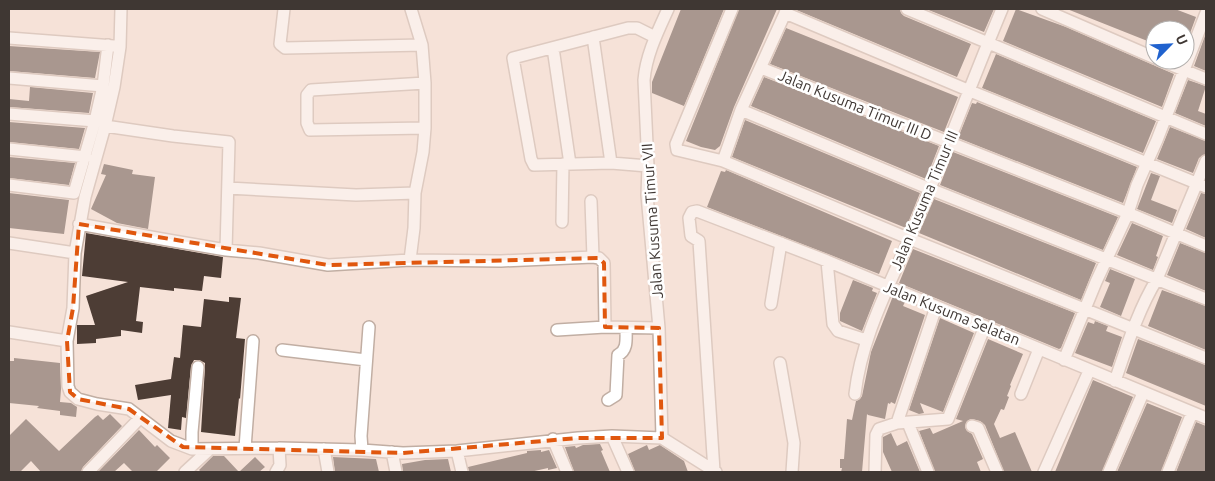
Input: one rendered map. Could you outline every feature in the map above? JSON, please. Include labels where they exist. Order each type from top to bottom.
[{"type":"street","points":[[9,185],[74,193],[86,156],[114,87],[120,47],[121,9]]},
{"type":"street","points":[[284,9],[280,38],[282,47],[422,45]]},
{"type":"street","points":[[410,260],[414,228],[415,194],[426,128],[422,45],[411,9]]},
{"type":"street","name":"Jalan Kusuma Timur VII","points":[[662,438],[659,328],[647,195],[648,166],[644,80],[645,69],[655,37],[668,9]]},
{"type":"street","points":[[732,9],[676,147],[677,150],[723,161],[910,239],[1206,358]]},
{"type":"street","points":[[906,9],[1206,134]]},
{"type":"street","name":"Jalan Kusuma Timur III","points":[[854,394],[866,340],[887,286],[910,239],[1002,9]]},
{"type":"street","points":[[1042,9],[1145,54]]},
{"type":"street","points":[[1064,360],[1085,308],[1128,213],[1137,185],[1148,163],[1206,13],[1196,9]]},
{"type":"street","points":[[723,161],[741,110],[786,11],[970,91],[1202,186]]},
{"type":"street","points":[[648,166],[611,163],[534,165],[513,58],[628,28],[637,28],[655,37]]},
{"type":"street","points":[[593,37],[611,163]]},
{"type":"street","points":[[9,38],[120,47]]},
{"type":"street","points":[[108,45],[95,158],[74,252],[74,308],[67,341],[68,386],[70,392],[78,399],[129,410],[171,441],[192,449],[279,448],[392,452],[458,451],[552,439],[612,436],[662,438],[715,472]]},
{"type":"street","points":[[553,48],[566,164],[562,222]]},
{"type":"street","name":"Jalan Kusuma Timur III D","points":[[761,68],[1128,213],[1206,246]]},
{"type":"street","points":[[1184,71],[1206,79]]},
{"type":"street","points":[[9,78],[103,86]]},
{"type":"street","points":[[425,83],[311,90],[307,95],[307,123],[310,130],[426,128]]},
{"type":"street","points":[[741,110],[930,190],[1206,299]]},
{"type":"street","points":[[9,114],[100,124],[173,136],[229,142],[226,250]]},
{"type":"street","points":[[9,149],[86,156]]},
{"type":"street","points":[[1115,381],[1150,292],[1176,234],[1202,186],[1206,161]]},
{"type":"street","points":[[228,188],[337,194],[415,194]]},
{"type":"street","points":[[591,201],[593,257]]},
{"type":"street","name":"Jalan Kusuma Selatan","points":[[715,472],[699,241],[691,236],[689,218],[692,212],[697,212],[780,242],[1206,418]]},
{"type":"street","points":[[79,224],[226,250],[259,253],[328,265],[410,260],[501,261],[599,258],[604,263],[605,327]]},
{"type":"street","points":[[771,304],[780,242]]},
{"type":"street","points":[[9,244],[74,252]]},
{"type":"street","points":[[827,261],[833,324],[838,331],[866,340]]},
{"type":"street","points":[[928,472],[902,423],[936,307]]},
{"type":"street","points":[[875,472],[878,432],[880,429],[902,423],[948,420],[985,326]]},
{"type":"street","points":[[362,450],[361,436],[369,327]]},
{"type":"street","points":[[557,330],[605,327],[659,328]]},
{"type":"street","points":[[608,400],[616,394],[618,355],[624,351],[626,328]]},
{"type":"street","points":[[9,332],[67,341]]},
{"type":"street","points":[[245,448],[253,341]]},
{"type":"street","points":[[1021,394],[1039,349]]},
{"type":"street","points":[[282,350],[366,360]]},
{"type":"street","points":[[780,363],[794,444],[792,472]]},
{"type":"street","points":[[192,449],[198,367]]},
{"type":"street","points":[[1044,472],[1089,371]]},
{"type":"street","points":[[1109,472],[1143,392]]},
{"type":"street","points":[[1168,472],[1192,413]]},
{"type":"street","points":[[88,472],[140,418]]},
{"type":"street","points":[[972,426],[978,428],[997,472]]},
{"type":"street","points":[[612,436],[628,472]]},
{"type":"street","points":[[552,439],[567,472]]},
{"type":"street","points":[[276,472],[280,465],[279,448]]},
{"type":"street","points":[[192,470],[210,449]]},
{"type":"street","points":[[324,449],[328,472]]},
{"type":"street","points":[[458,451],[462,472]]},
{"type":"street","points":[[392,452],[396,472]]},
{"type":"highlighted area","points":[[79,224],[328,265],[599,258],[604,263],[605,327],[659,328],[662,438],[578,438],[403,453],[183,447],[129,409],[78,399],[70,392],[67,341],[73,308]]},
{"type":"building","points":[[681,9],[724,9],[684,106],[652,93],[652,82]]},
{"type":"building","points":[[739,9],[777,9],[734,107],[720,146],[715,150],[701,147],[686,141]]},
{"type":"building","points":[[794,9],[900,9],[904,16],[971,44],[957,77]]},
{"type":"building","points":[[926,9],[994,9],[984,32]]},
{"type":"building","points":[[1016,9],[1066,27],[1145,61],[1145,70],[1165,70],[1174,74],[1162,107],[1003,41]]},
{"type":"building","points":[[1067,9],[1175,9],[1196,17],[1195,20],[1145,20],[1145,40]]},
{"type":"building","points":[[786,28],[958,97],[944,132],[770,64]]},
{"type":"building","points":[[1206,33],[1206,71],[1195,66]]},
{"type":"building","points":[[9,46],[100,52],[95,78],[9,71]]},
{"type":"building","points":[[996,54],[1156,121],[1143,153],[982,88]]},
{"type":"building","points":[[764,77],[939,146],[926,179],[751,106]]},
{"type":"building","points":[[1188,80],[1206,86],[1198,111],[1206,114],[1206,126],[1175,113]]},
{"type":"building","points":[[30,87],[93,93],[89,113],[9,107],[9,99],[29,101]]},
{"type":"building","points":[[977,102],[1137,167],[1123,203],[958,138],[972,103],[976,104]]},
{"type":"building","points":[[745,120],[920,193],[906,228],[732,157]]},
{"type":"building","points":[[9,122],[85,128],[79,149],[9,142]]},
{"type":"building","points":[[1170,127],[1206,141],[1206,154],[1199,158],[1193,173],[1157,159]]},
{"type":"building","points":[[953,152],[1118,217],[1103,250],[940,185]]},
{"type":"building","points":[[9,157],[75,163],[69,185],[9,178]]},
{"type":"building","points":[[104,164],[133,170],[132,174],[155,177],[148,229],[117,223],[91,209],[106,175],[101,174]]},
{"type":"building","points":[[726,170],[892,241],[879,274],[707,207],[721,171],[725,172]]},
{"type":"building","points":[[1151,173],[1160,176],[1151,200],[1177,210],[1172,223],[1137,209]]},
{"type":"building","points":[[9,193],[69,200],[64,234],[9,228]]},
{"type":"building","points":[[1201,193],[1206,194],[1206,238],[1186,229]]},
{"type":"building","points":[[934,199],[1096,263],[1081,300],[919,233]]},
{"type":"building","points":[[1132,223],[1163,236],[1153,270],[1117,255]]},
{"type":"building","points":[[86,233],[223,257],[221,278],[204,276],[202,291],[174,288],[174,291],[140,287],[136,321],[143,322],[142,333],[121,330],[121,336],[96,339],[96,343],[77,344],[77,325],[95,325],[86,296],[128,282],[82,276]]},
{"type":"building","points":[[1180,243],[1206,253],[1206,291],[1167,275]]},
{"type":"building","points":[[913,249],[1075,313],[1061,348],[1059,349],[899,283]]},
{"type":"building","points":[[1110,269],[1135,279],[1121,316],[1100,307],[1110,283],[1105,281]]},
{"type":"building","points":[[853,280],[873,288],[872,291],[877,293],[862,331],[840,321],[840,313]]},
{"type":"building","points":[[1162,290],[1206,306],[1206,350],[1148,326]]},
{"type":"building","points":[[893,296],[905,302],[903,306],[925,315],[895,404],[888,403],[885,419],[867,414],[862,472],[841,472],[840,459],[844,459],[847,419],[852,420],[856,401],[862,396],[871,352]]},
{"type":"building","points":[[229,297],[241,298],[236,338],[245,339],[235,436],[201,432],[205,363],[199,360],[194,360],[191,366],[186,418],[182,417],[181,430],[168,428],[171,395],[138,400],[135,385],[171,379],[174,357],[180,358],[183,325],[201,327],[204,299],[229,302]]},
{"type":"building","points":[[940,318],[974,333],[943,412],[920,403],[924,413],[919,414],[909,410]]},
{"type":"building","points":[[1095,321],[1108,326],[1106,331],[1122,337],[1112,367],[1075,353],[1088,322],[1094,324]]},
{"type":"building","points":[[988,339],[1023,354],[1010,385],[1007,396],[1009,397],[1004,410],[1001,409],[994,424],[1000,438],[1015,432],[1032,472],[1004,472],[985,425],[980,421],[971,419],[967,421],[965,427],[972,434],[983,459],[977,462],[981,472],[935,472],[919,431],[930,428],[933,434],[963,421],[956,419]]},
{"type":"building","points":[[1138,339],[1206,365],[1206,406],[1126,373]]},
{"type":"building","points":[[14,358],[60,363],[60,402],[71,403],[77,407],[76,417],[60,415],[60,411],[37,408],[39,406],[9,403],[9,361],[14,361]]},
{"type":"building","points":[[1093,380],[1133,397],[1102,472],[1055,472]]},
{"type":"building","points":[[1147,403],[1182,417],[1161,472],[1117,472]]},
{"type":"building","points":[[110,414],[122,426],[83,467],[81,472],[41,472],[31,461],[20,472],[9,472],[9,436],[26,419],[59,451],[95,417],[98,415],[103,420]]},
{"type":"building","points":[[1196,422],[1206,426],[1206,472],[1176,472]]},
{"type":"building","points":[[139,430],[155,447],[157,445],[170,458],[156,472],[133,472],[124,463],[114,472],[98,472]]},
{"type":"building","points":[[891,433],[897,446],[907,441],[920,472],[892,472],[883,452],[883,437]]},
{"type":"building","points":[[600,444],[610,472],[574,472],[565,447],[575,446],[576,448],[583,445]]},
{"type":"building","points":[[647,445],[649,450],[660,445],[684,461],[688,472],[635,472],[628,454]]},
{"type":"building","points":[[541,450],[541,452],[549,450],[557,468],[530,472],[469,472],[468,467],[527,453],[527,451]]},
{"type":"building","points":[[213,456],[224,456],[239,472],[201,472],[199,470]]},
{"type":"building","points":[[255,457],[265,467],[259,472],[239,472]]},
{"type":"building","points":[[333,457],[376,459],[379,472],[335,472]]},
{"type":"building","points":[[448,459],[451,472],[403,472],[402,464]]}]
